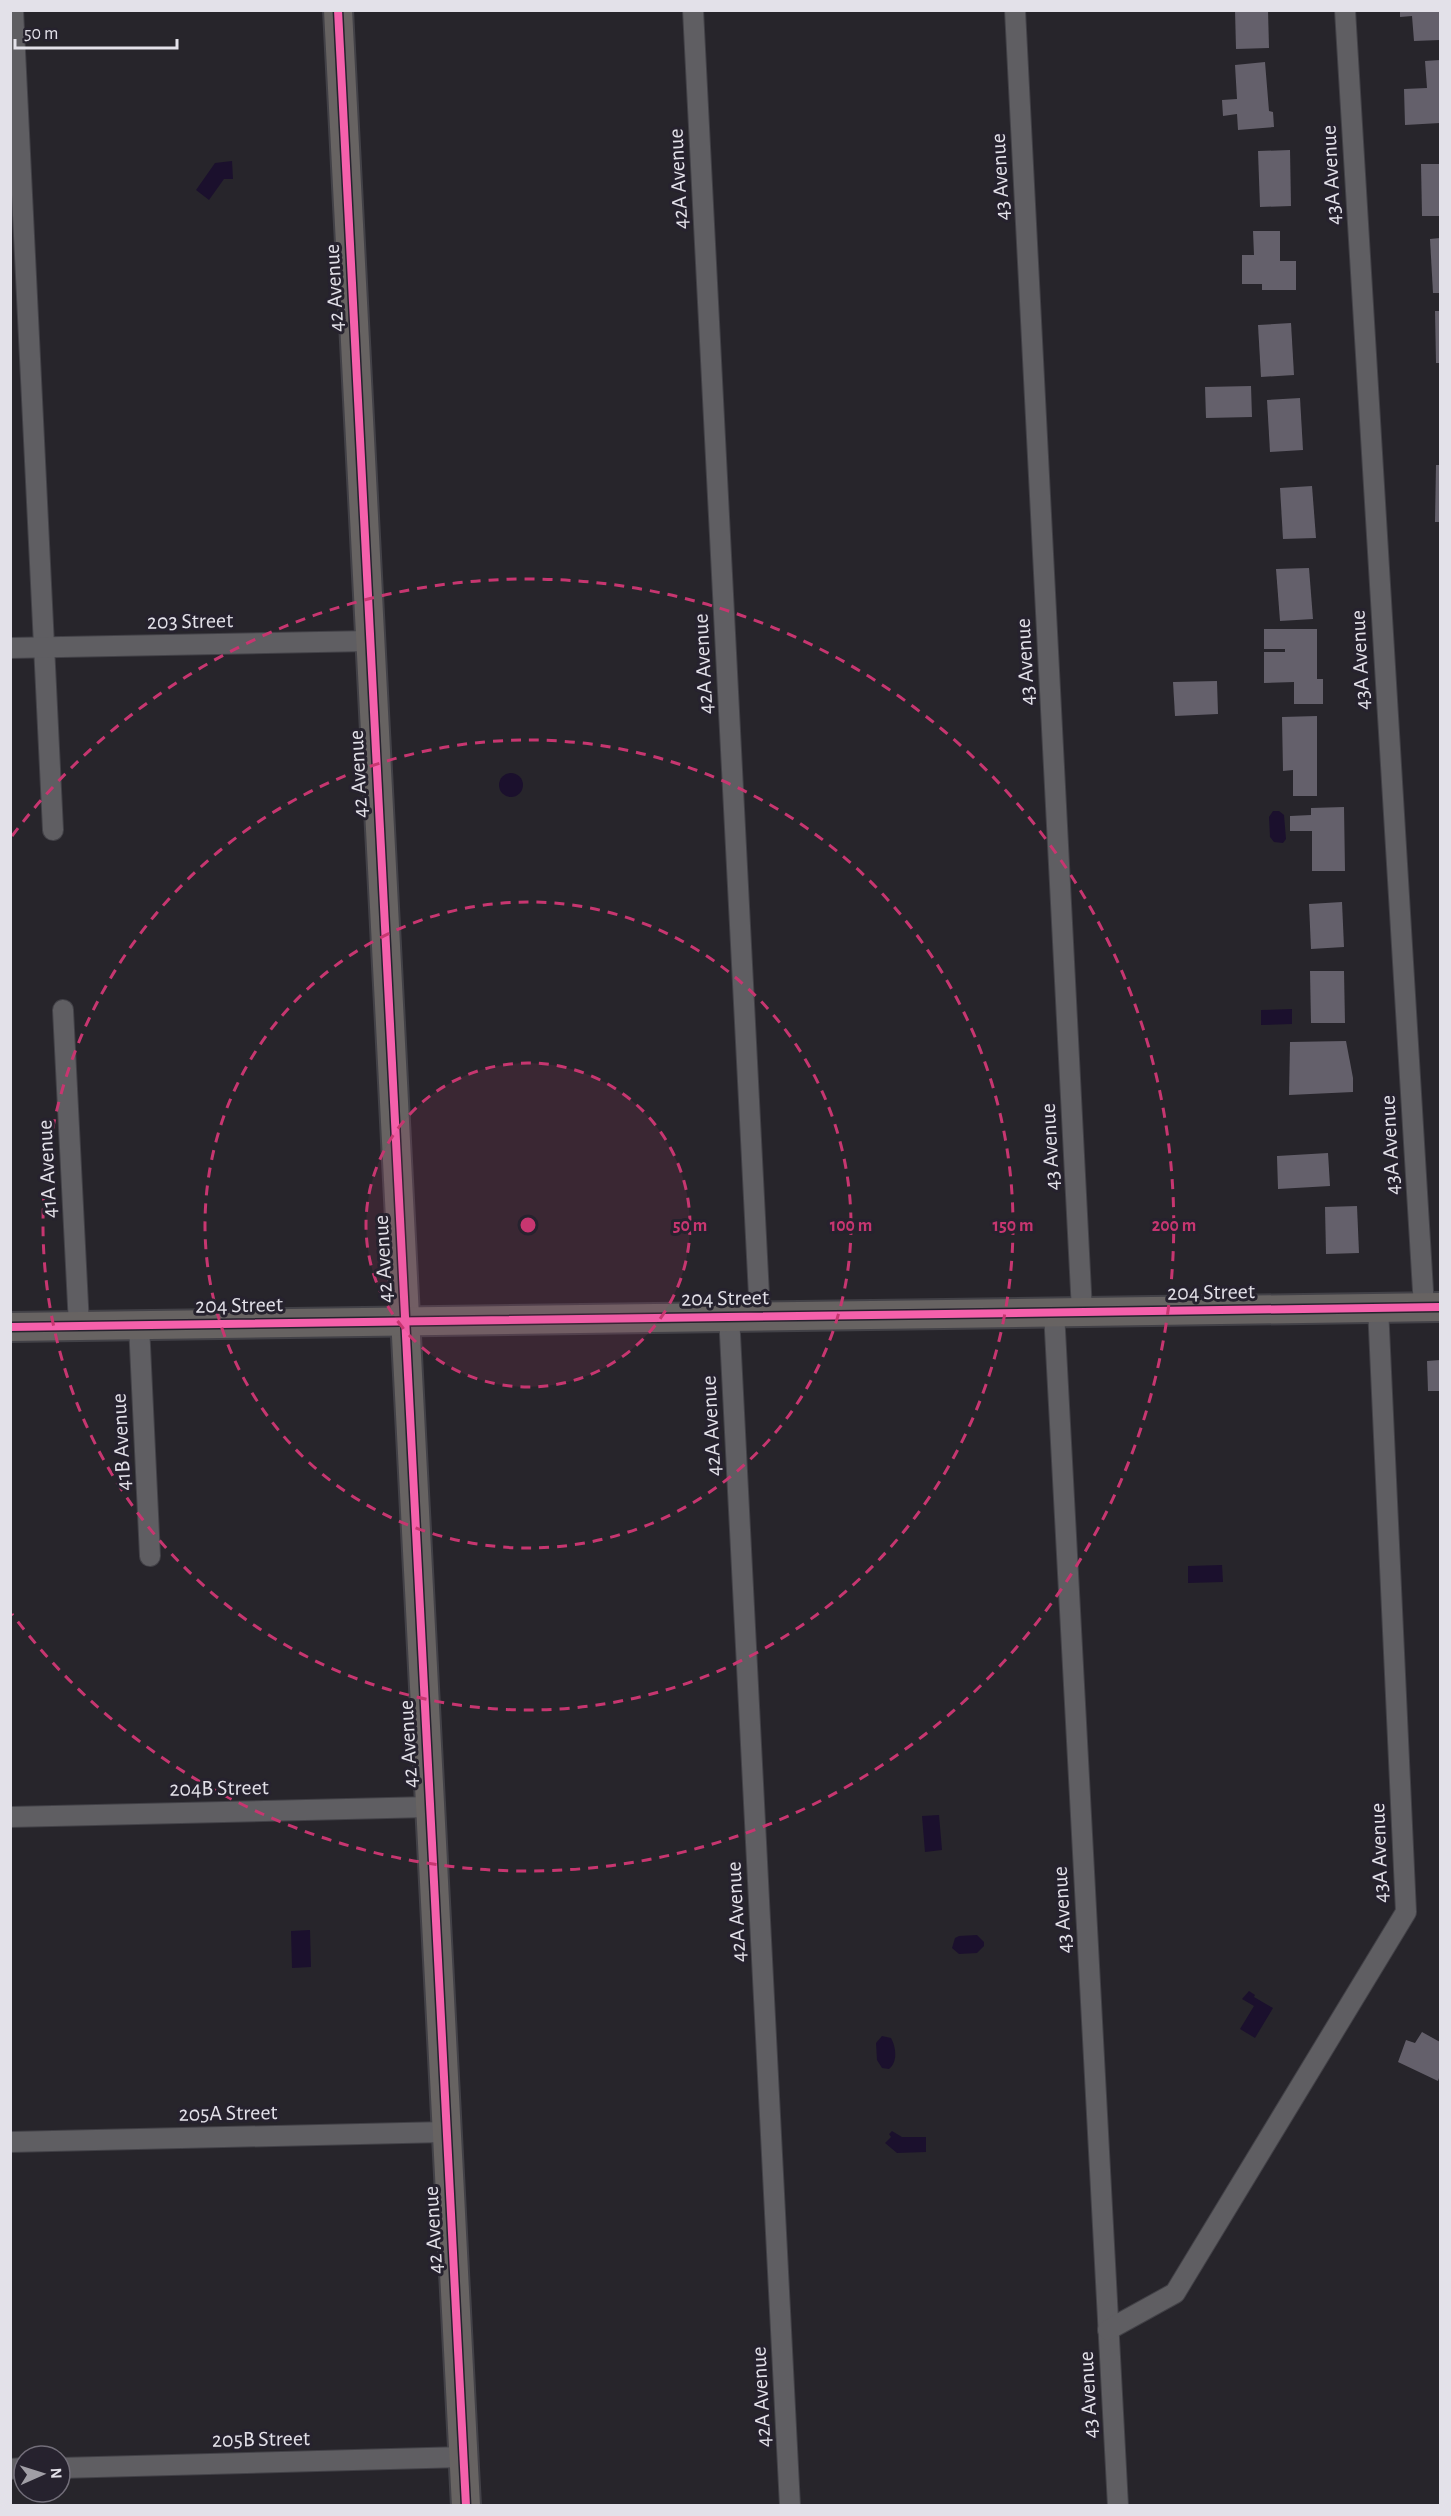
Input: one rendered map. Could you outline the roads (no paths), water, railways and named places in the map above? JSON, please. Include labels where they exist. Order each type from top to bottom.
[{"type":"street","points":[[13,10],[53,830]]},
{"type":"street","name":"42 Avenue","points":[[338,10],[466,2505]]},
{"type":"street","name":"42A Avenue","points":[[693,10],[760,1315]]},
{"type":"street","name":"43 Avenue","points":[[1015,10],[1082,1311]]},
{"type":"street","name":"43A Avenue","points":[[1345,10],[1432,1307]]},
{"type":"street","name":"203 Street","points":[[10,648],[370,641]]},
{"type":"street","name":"41A Avenue","points":[[63,1010],[79,1325]]},
{"type":"street","name":"43A Avenue","points":[[1108,2330],[1175,2293],[1406,1912],[1378,1307]]},
{"type":"street","name":"204 Street","points":[[10,1327],[729,1315],[1432,1307]]},
{"type":"street","name":"43 Avenue","points":[[1054,1312],[1118,2505]]},
{"type":"street","name":"42A Avenue","points":[[729,1315],[790,2505]]},
{"type":"street","name":"41B Avenue","points":[[139,1325],[150,1556]]},
{"type":"street","name":"204B Street","points":[[10,1818],[429,1807]]},
{"type":"street","name":"205A Street","points":[[10,2142],[446,2132]]},
{"type":"street","name":"205B Street","points":[[72,2468],[463,2457]]}]
